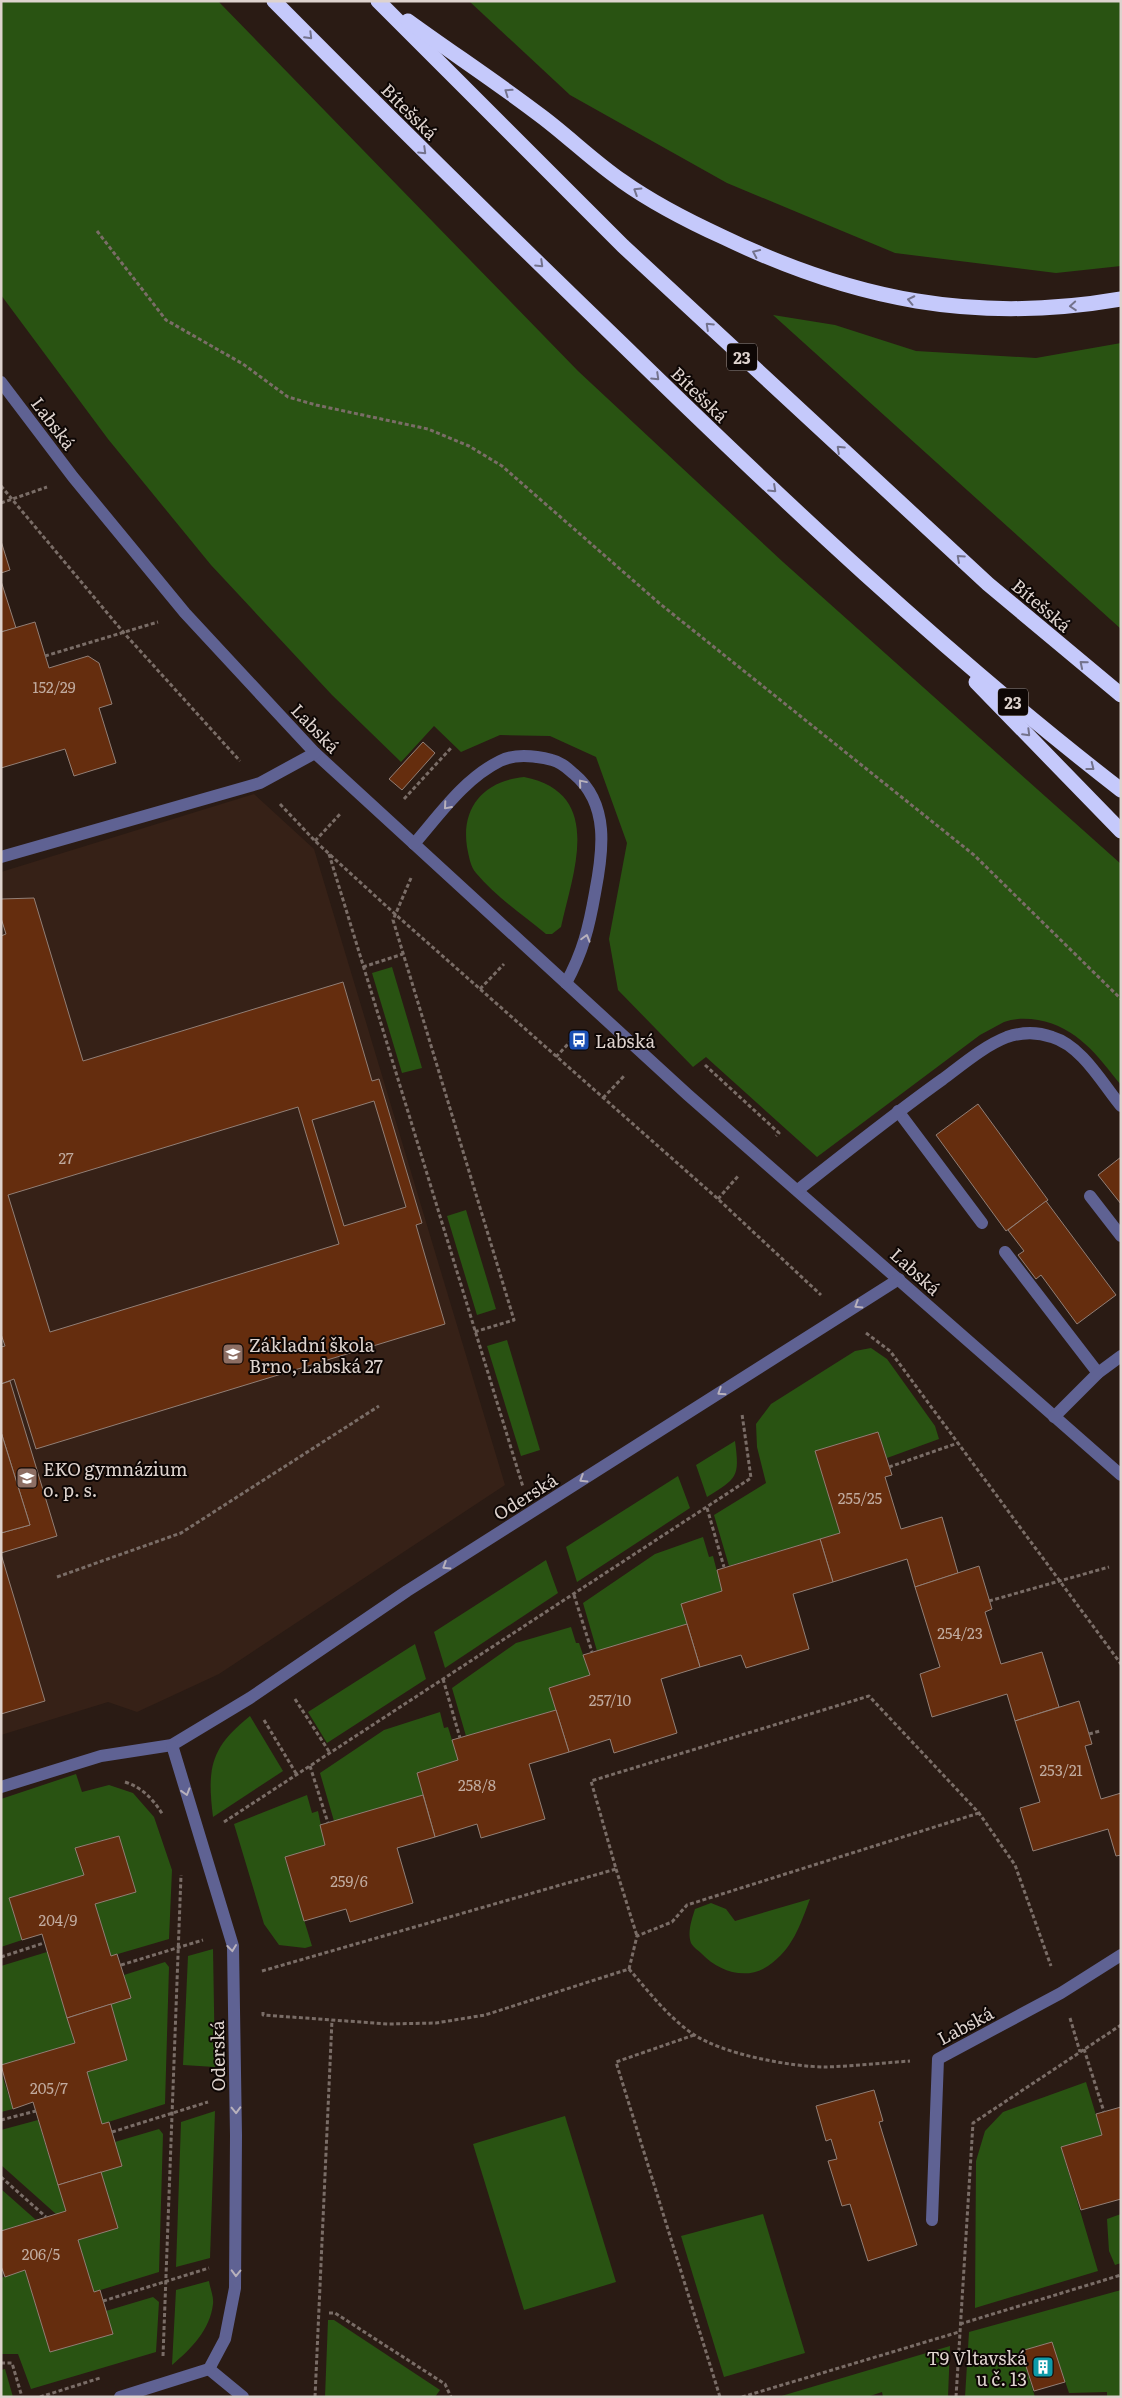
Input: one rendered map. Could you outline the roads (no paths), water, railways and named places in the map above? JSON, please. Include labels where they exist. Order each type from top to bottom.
[{"type":"highway","name":"Bítešská","points":[[274,1],[410,138],[730,449],[906,612],[1121,790]]},
{"type":"highway","name":"Bítešská","points":[[379,1],[645,266],[981,577],[1121,696]]},
{"type":"highway","points":[[379,1],[542,116],[623,182],[679,216],[763,257],[846,286],[927,304],[970,309],[1012,310],[1065,306],[1121,298]]},
{"type":"highway","points":[[906,612],[1121,831]]},
{"type":"street","name":"Labská","points":[[1,382],[73,477],[185,613],[315,753],[688,1095],[1121,1475]]},
{"type":"street","points":[[1,857],[260,783],[315,753]]},
{"type":"street","points":[[418,848],[473,777],[502,759],[532,755],[559,762],[584,782],[597,807],[602,833],[602,858],[587,938],[578,962],[566,983]]},
{"type":"street","points":[[798,1190],[898,1111],[992,1044],[1006,1038],[1028,1033],[1054,1037],[1070,1046],[1085,1060],[1121,1106]]},
{"type":"street","points":[[898,1111],[982,1223]]},
{"type":"street","points":[[1090,1196],[1121,1236]]},
{"type":"street","points":[[1005,1252],[1098,1373]]},
{"type":"street","name":"Oderská","points":[[1,1787],[101,1756],[172,1746],[250,1698],[416,1586],[899,1279]]},
{"type":"street","points":[[1054,1417],[1098,1373],[1121,1356]]},
{"type":"street","name":"Oderská","points":[[172,1746],[232,1946],[236,2260],[232,2311],[225,2339],[209,2369]]},
{"type":"street","name":"Labská","points":[[932,2220],[938,2059],[1061,1993],[1121,1955]]},
{"type":"street","points":[[120,2397],[209,2369],[243,2397]]},
{"type":"place","name":"Labská","points":[[579,1040]]},
{"type":"place","name":"Základní škola Brno, Labská 27","points":[[233,1354]]},
{"type":"place","name":"EKO gymnázium o. p. s.","points":[[27,1478]]},
{"type":"place","name":"T9 Vltavská u č. 13","points":[[1043,2367]]}]
